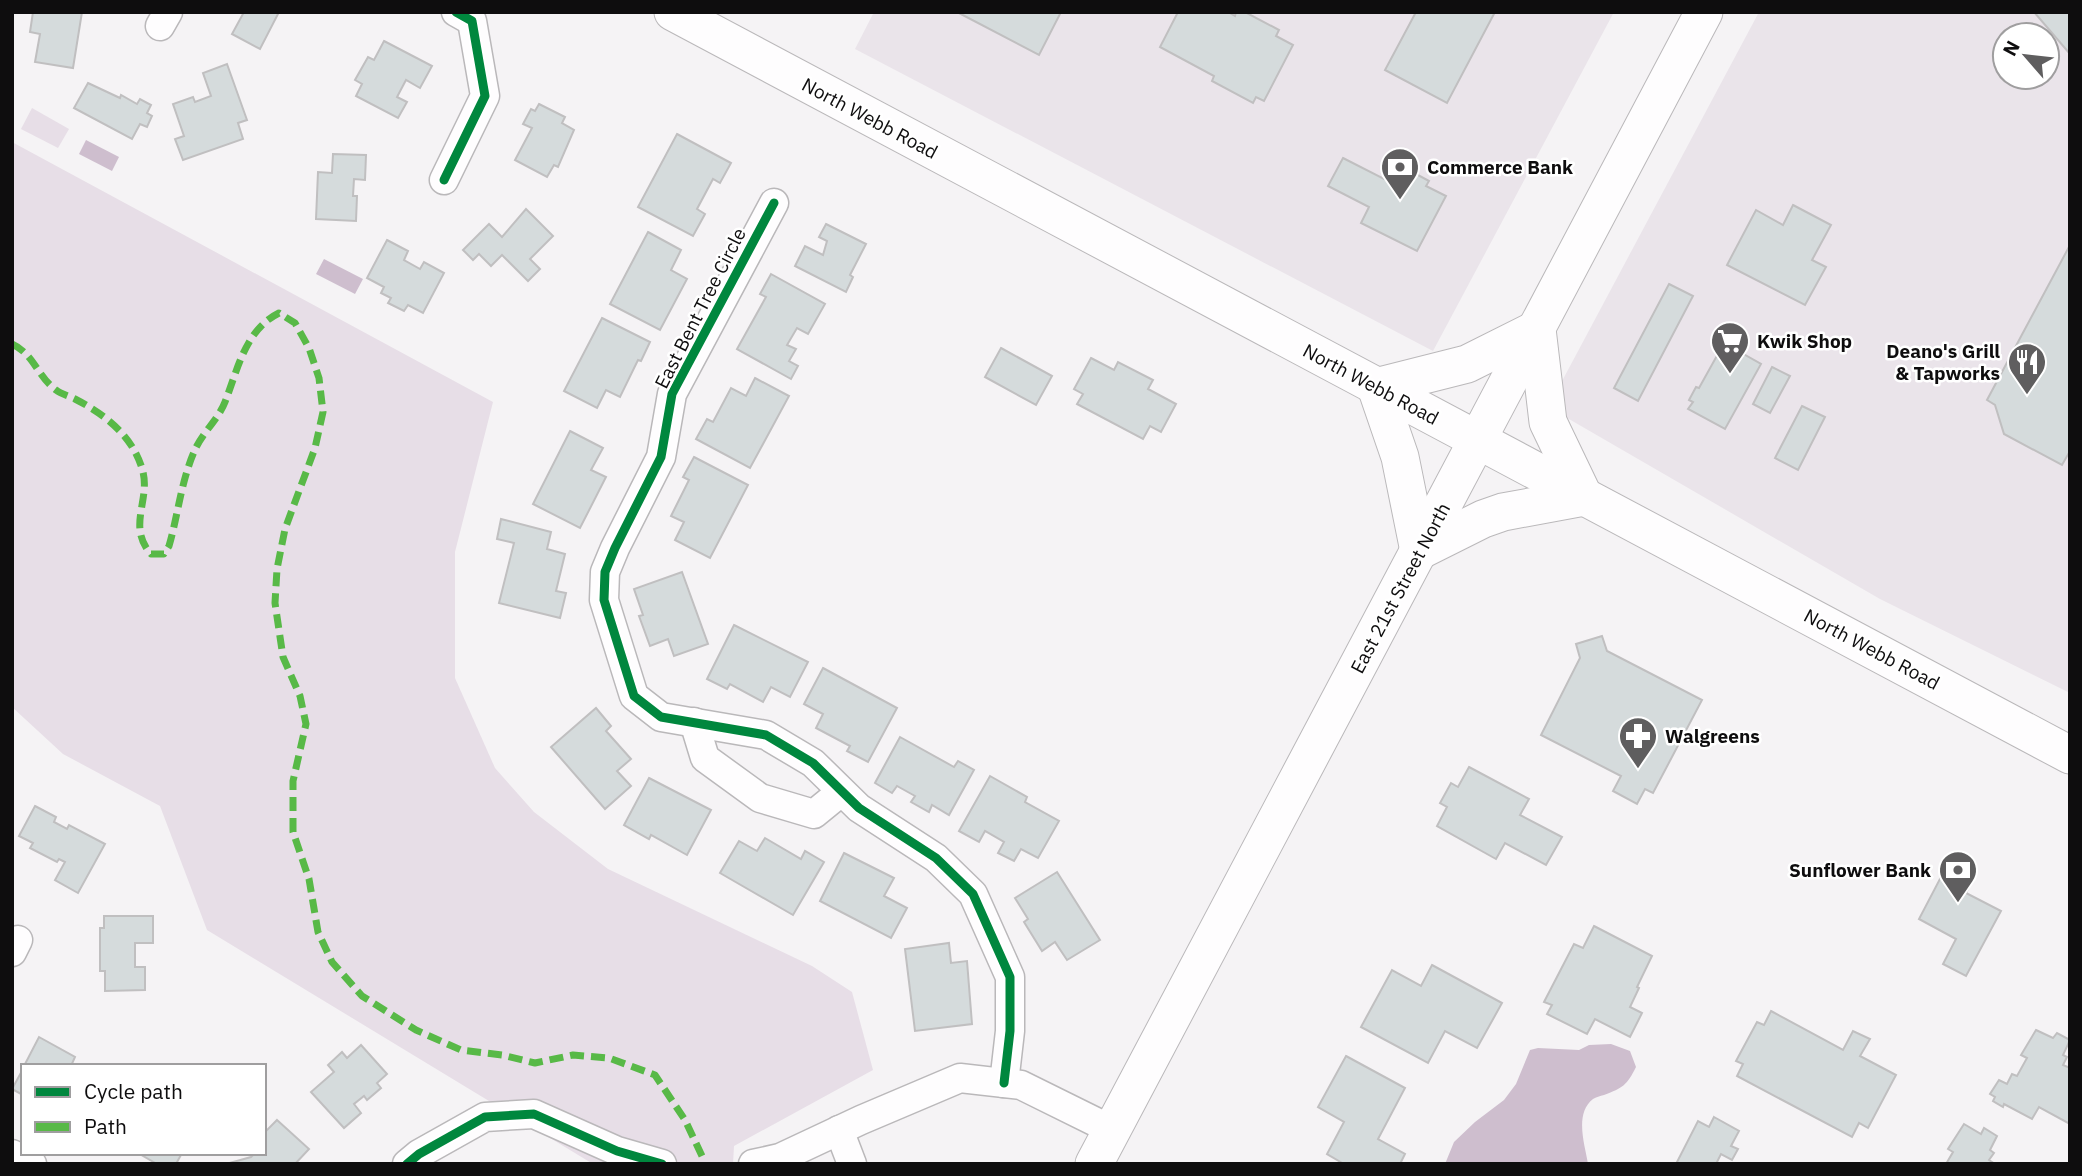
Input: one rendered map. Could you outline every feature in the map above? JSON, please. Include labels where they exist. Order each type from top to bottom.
[{"type":"main road","name":"North Webb Road","points":[[673,12],[2070,755]]},
{"type":"main road","name":"East 21st Street North","points":[[1094,1164],[1704,12]]},
{"type":"main road","points":[[1537,329],[1548,422],[1584,497],[1503,512],[1419,551],[1400,457],[1376,387],[1468,364],[1537,329]]},
{"type":"street","points":[[444,180],[485,96],[472,21],[456,12]]},
{"type":"street","name":"East Bent Tree Circle","points":[[774,203],[672,394],[661,457],[605,572],[604,600],[634,696],[661,717],[766,735],[813,763],[859,808],[936,858],[973,894],[1010,977],[1010,1031],[1004,1083]]},
{"type":"street","points":[[694,722],[705,758],[760,798],[814,814],[841,792]]},
{"type":"street","points":[[753,1164],[779,1158],[960,1078],[1021,1085],[1112,1130]]},
{"type":"street","points":[[407,1164],[419,1154],[485,1117],[534,1114],[617,1151],[662,1164]]},
{"type":"street","points":[[839,1130],[852,1164]]},
{"type":"street","points":[[12,1154],[32,1164]]},
{"type":"shaded area","points":[[874,12],[1614,12],[1433,351],[855,49]]},
{"type":"shaded area","points":[[1759,12],[2070,12],[2070,693],[1880,599],[1562,415],[1561,383]]},
{"type":"shaded area","points":[[32,108],[69,129],[58,148],[21,129]]},
{"type":"shaded area","points":[[86,140],[119,157],[112,171],[79,154]]},
{"type":"shaded area","points":[[12,142],[493,402],[455,552],[455,678],[495,768],[534,812],[608,869],[812,966],[852,992],[873,1070],[734,1146],[733,1164],[593,1164],[207,930],[160,806],[63,754],[12,707]]},
{"type":"shaded area","points":[[324,259],[363,279],[355,294],[316,274]]},
{"type":"shaded area","points":[[1611,1044],[1630,1051],[1636,1067],[1624,1085],[1594,1098],[1587,1105],[1582,1130],[1588,1164],[1445,1164],[1454,1142],[1504,1100],[1516,1084],[1530,1050],[1579,1050],[1589,1045]]},
{"type":"building","points":[[33,12],[82,12],[73,68],[35,62],[40,34],[30,32]]},
{"type":"building","points":[[244,12],[279,12],[260,49],[232,34]]},
{"type":"building","points":[[957,12],[1061,12],[1039,55]]},
{"type":"building","points":[[1178,12],[1228,12],[1235,16],[1236,12],[1245,12],[1279,30],[1276,36],[1293,45],[1264,101],[1256,97],[1253,103],[1212,81],[1214,76],[1160,47]]},
{"type":"building","points":[[1416,12],[1495,12],[1447,103],[1385,70]]},
{"type":"building","points":[[2034,12],[2070,12],[2070,54],[2061,44],[2061,21],[2042,21]]},
{"type":"building","points":[[384,41],[432,66],[420,88],[406,80],[397,97],[407,102],[398,118],[356,96],[362,84],[355,80],[368,57],[374,60]]},
{"type":"building","points":[[227,64],[247,120],[238,123],[243,139],[183,160],[175,139],[184,136],[173,104],[193,97],[195,102],[211,96],[203,73]]},
{"type":"building","points":[[88,83],[137,104],[140,99],[151,105],[147,113],[152,116],[147,127],[140,124],[132,139],[74,108]]},
{"type":"building","points":[[539,104],[565,117],[562,123],[574,130],[558,167],[554,165],[547,177],[515,160],[532,128],[523,124],[531,109],[535,111]]},
{"type":"building","points":[[677,134],[731,163],[720,183],[713,179],[697,209],[705,214],[693,236],[638,207]]},
{"type":"building","points":[[333,154],[366,155],[365,180],[354,179],[353,196],[357,196],[356,221],[316,219],[318,172],[332,173]]},
{"type":"building","name":"Commerce Bank","points":[[1343,158],[1384,179],[1390,167],[1404,174],[1407,169],[1429,181],[1426,186],[1446,196],[1417,251],[1361,223],[1369,207],[1328,186]]},
{"type":"building","points":[[1793,205],[1831,225],[1812,260],[1826,267],[1805,305],[1727,265],[1756,210],[1783,225]]},
{"type":"building","points":[[526,209],[553,236],[530,259],[540,269],[528,281],[502,255],[491,266],[479,254],[473,260],[463,250],[489,224],[502,237]]},
{"type":"building","points":[[826,224],[866,244],[850,275],[853,277],[846,292],[795,266],[805,246],[823,255],[827,241],[819,237]]},
{"type":"building","points":[[648,232],[681,250],[671,270],[687,279],[660,330],[610,304]]},
{"type":"building","points":[[387,240],[408,251],[404,260],[420,269],[424,262],[444,273],[423,313],[408,305],[404,311],[388,303],[391,298],[381,293],[384,287],[367,278]]},
{"type":"building","points":[[2070,245],[2070,451],[2062,465],[2004,434],[1995,405],[1987,400]]},
{"type":"building","points":[[771,274],[825,304],[808,334],[797,328],[787,345],[796,349],[789,361],[798,366],[791,379],[737,349],[766,297],[760,294]]},
{"type":"building","points":[[1669,284],[1693,296],[1638,401],[1614,388]]},
{"type":"building","points":[[602,318],[650,342],[620,397],[606,390],[597,408],[564,391]]},
{"type":"building","name":"Kwik Shop","points":[[1724,343],[1761,364],[1725,429],[1688,409],[1693,402],[1689,400],[1696,387],[1699,388]]},
{"type":"building","points":[[1001,348],[1052,376],[1036,405],[985,377]]},
{"type":"building","points":[[1091,358],[1114,370],[1118,362],[1153,380],[1148,389],[1176,404],[1161,432],[1150,426],[1143,439],[1077,404],[1083,394],[1074,389]]},
{"type":"building","points":[[1772,367],[1790,376],[1770,413],[1753,404]]},
{"type":"building","points":[[755,378],[789,396],[750,468],[696,439],[707,419],[713,422],[731,388],[746,396]]},
{"type":"building","points":[[1802,406],[1825,417],[1798,470],[1775,458]]},
{"type":"building","points":[[570,431],[603,448],[591,470],[606,477],[580,528],[533,504]]},
{"type":"building","points":[[694,457],[748,485],[710,558],[675,540],[684,522],[671,516],[689,480],[683,477]]},
{"type":"building","points":[[501,519],[551,532],[547,549],[565,554],[556,591],[566,593],[560,618],[499,603],[514,543],[497,539]]},
{"type":"building","points":[[682,572],[708,644],[674,656],[668,639],[650,646],[639,616],[643,615],[634,589]]},
{"type":"building","points":[[734,625],[808,662],[790,697],[771,687],[763,702],[730,684],[727,689],[707,679]]},
{"type":"building","name":"Walgreens","points":[[1602,636],[1607,651],[1702,700],[1653,793],[1645,789],[1637,804],[1613,791],[1621,776],[1541,735],[1580,658],[1576,644]]},
{"type":"building","points":[[823,668],[897,708],[868,762],[847,751],[850,746],[816,728],[823,714],[804,704]]},
{"type":"building","points":[[596,708],[611,726],[606,731],[631,759],[617,771],[631,786],[605,809],[551,747]]},
{"type":"building","points":[[900,737],[954,767],[958,761],[974,770],[949,815],[932,805],[929,812],[911,802],[915,796],[897,786],[892,793],[875,783]]},
{"type":"building","points":[[1469,767],[1529,799],[1520,815],[1562,837],[1546,865],[1505,843],[1496,859],[1437,826],[1447,807],[1440,803],[1451,783],[1458,787]]},
{"type":"building","points":[[990,776],[1027,797],[1025,802],[1059,821],[1038,858],[1021,849],[1014,861],[998,853],[1004,842],[985,831],[979,842],[959,831]]},
{"type":"building","points":[[649,778],[711,810],[687,855],[651,835],[649,839],[624,825]]},
{"type":"building","points":[[35,806],[56,817],[54,822],[67,829],[69,825],[105,844],[78,893],[55,880],[65,862],[59,859],[57,862],[30,848],[33,843],[19,836]]},
{"type":"building","points":[[765,838],[801,859],[805,851],[824,862],[793,915],[720,873],[739,841],[757,851]]},
{"type":"building","points":[[844,853],[894,878],[884,896],[907,908],[891,938],[820,901]]},
{"type":"building","points":[[1057,872],[1100,940],[1067,960],[1055,942],[1042,951],[1024,922],[1028,919],[1015,898]]},
{"type":"building","points":[[1942,875],[1968,889],[1966,893],[2001,911],[1966,976],[1943,964],[1956,939],[1919,919]]},
{"type":"building","points":[[104,916],[153,916],[153,943],[135,943],[135,967],[145,967],[145,990],[105,991],[105,971],[100,971],[100,928],[104,928]]},
{"type":"building","points":[[1594,926],[1652,956],[1630,1007],[1642,1013],[1630,1037],[1595,1019],[1587,1034],[1547,1014],[1552,1005],[1544,1002],[1574,944],[1583,948]]},
{"type":"building","points":[[949,943],[951,963],[967,961],[972,1024],[915,1031],[905,949]]},
{"type":"building","points":[[1432,965],[1502,1003],[1477,1048],[1445,1031],[1428,1063],[1361,1027],[1392,970],[1421,986]]},
{"type":"building","points":[[1771,1011],[1843,1050],[1853,1031],[1870,1039],[1860,1056],[1896,1075],[1868,1128],[1859,1123],[1852,1137],[1737,1076],[1743,1064],[1736,1061],[1757,1022],[1764,1025]]},
{"type":"building","points":[[2036,1030],[2053,1038],[2057,1033],[2070,1040],[2063,1055],[2067,1057],[2063,1065],[2070,1068],[2070,1124],[2039,1107],[2032,1119],[2004,1104],[2003,1107],[1993,1101],[1995,1097],[1990,1094],[1999,1080],[2007,1084],[2012,1074],[2017,1076],[2027,1058],[2021,1055]]},
{"type":"building","points":[[39,1037],[75,1057],[72,1064],[25,1064]]},
{"type":"building","points":[[361,1045],[387,1074],[377,1083],[381,1088],[367,1100],[364,1096],[354,1104],[361,1113],[344,1128],[311,1092],[334,1072],[328,1065],[342,1052],[347,1058]]},
{"type":"building","points":[[1346,1056],[1405,1088],[1378,1139],[1405,1154],[1400,1164],[1344,1164],[1327,1154],[1344,1122],[1318,1107]]},
{"type":"building","points":[[21,1073],[21,1094],[12,1089]]},
{"type":"building","points":[[1714,1117],[1739,1131],[1731,1146],[1738,1149],[1732,1160],[1721,1154],[1716,1164],[1676,1164],[1698,1121],[1709,1127]]},
{"type":"building","points":[[277,1120],[309,1149],[295,1164],[226,1164],[253,1155],[266,1155],[266,1131]]},
{"type":"building","points":[[1964,1124],[1981,1134],[1984,1128],[1997,1136],[1990,1150],[1994,1153],[1989,1160],[1995,1164],[1946,1164],[1953,1152],[1948,1149]]},
{"type":"building","points":[[141,1155],[181,1155],[176,1164],[157,1164]]},
{"type":"marked path","points":[[12,344],[31,359],[56,390],[97,412],[126,438],[139,459],[143,472],[144,493],[140,524],[144,544],[151,554],[164,554],[169,546],[194,452],[222,409],[250,340],[267,320],[279,313],[295,323],[309,348],[319,378],[323,412],[315,448],[285,529],[277,569],[275,603],[283,657],[300,696],[306,724],[293,781],[293,832],[309,879],[318,932],[332,962],[362,996],[416,1030],[461,1050],[502,1055],[535,1063],[573,1055],[609,1058],[655,1075],[685,1120],[702,1156],[702,1164]]},
{"type":"cycle path","points":[[444,180],[485,96],[472,21],[456,12]]},
{"type":"cycle path","points":[[774,203],[672,394],[661,457],[605,572],[604,600],[634,696],[661,717],[766,735],[813,763],[859,808],[936,858],[973,894],[1010,977],[1010,1031],[1004,1083]]},
{"type":"cycle path","points":[[407,1164],[419,1154],[485,1117],[534,1114],[617,1151],[662,1164]]},
{"type":"place","name":"Commerce Bank","points":[[1400,201]]},
{"type":"place","name":"Kwik Shop","points":[[1730,375]]},
{"type":"place","name":"Deano's Grill & Tapworks","points":[[2027,396]]},
{"type":"place","name":"Walgreens","points":[[1638,770]]},
{"type":"place","name":"Sunflower Bank","points":[[1958,904]]}]
